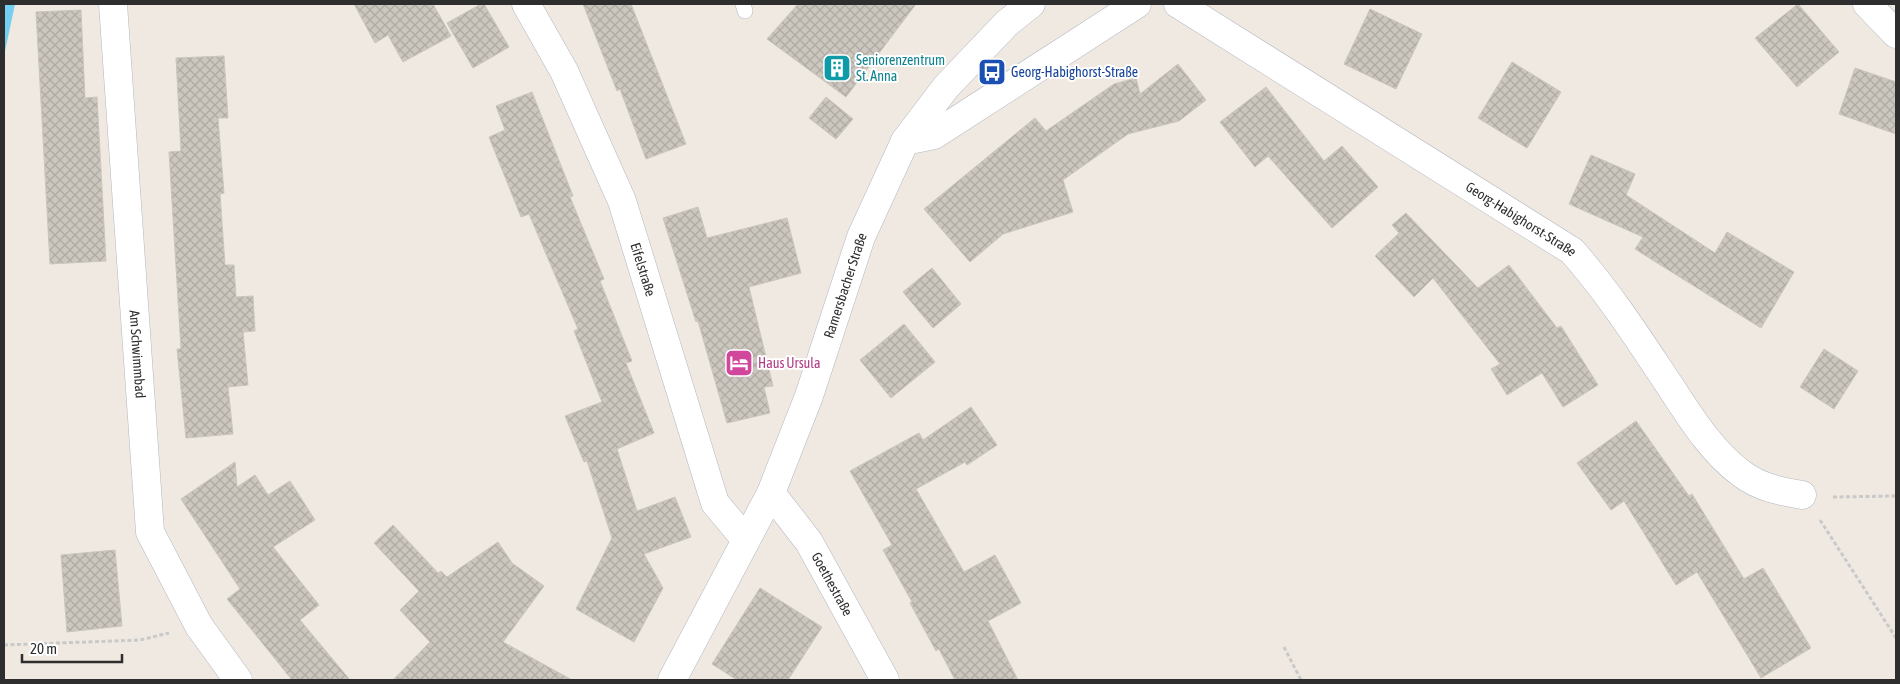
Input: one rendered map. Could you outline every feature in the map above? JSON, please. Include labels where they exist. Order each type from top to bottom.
[{"type":"street","name":"Am Schwimmbad","points":[[113,4],[150,532],[199,626],[238,680]]},
{"type":"street","name":"Eifelstraße","points":[[526,4],[564,71],[622,201],[715,503],[746,540]]},
{"type":"street","name":"Ramersbacher Straße","points":[[672,680],[771,493],[809,396],[861,237],[905,141],[946,87],[1007,23],[1031,4]]},
{"type":"street","points":[[905,141],[934,136],[1137,4]]},
{"type":"street","name":"Georg-Habighorst-Straße","points":[[1178,4],[1572,251],[1606,289],[1698,429],[1721,457],[1743,475],[1770,490],[1802,495]]},
{"type":"street","points":[[1867,4],[1896,34]]},
{"type":"street","name":"Goethestraße","points":[[771,493],[809,542],[885,680]]},
{"type":"path","points":[[1802,495],[1841,498],[1896,496]]},
{"type":"path","points":[[1802,495],[1896,638]]},
{"type":"path","points":[[4,645],[140,640],[199,626]]},
{"type":"path","points":[[1284,647],[1302,680]]},
{"type":"water","points":[[4,4],[15,4],[4,56]]},
{"type":"building","points":[[354,4],[433,4],[451,36],[403,62],[388,35],[375,43]]},
{"type":"building","points":[[484,4],[509,47],[473,68],[447,23]]},
{"type":"building","points":[[583,4],[631,4],[686,144],[646,159],[620,89],[617,91]]},
{"type":"building","name":"Seniorenzentrum St. Anna","points":[[798,4],[916,4],[846,97],[767,39]]},
{"type":"building","points":[[1798,4],[1839,52],[1797,87],[1755,38]]},
{"type":"building","points":[[1370,9],[1422,34],[1396,89],[1344,64]]},
{"type":"building","points":[[81,10],[85,98],[97,97],[106,261],[50,264],[36,12]]},
{"type":"building","points":[[224,56],[228,118],[218,118],[224,193],[220,194],[225,265],[234,265],[236,297],[253,296],[255,331],[243,332],[248,385],[228,387],[233,434],[186,438],[177,349],[181,349],[169,152],[181,151],[176,58]]},
{"type":"building","points":[[1512,62],[1561,92],[1527,148],[1478,118]]},
{"type":"building","points":[[1178,64],[1206,100],[1179,121],[1128,134],[1063,180],[1073,212],[1003,234],[970,262],[924,209],[1035,118],[1046,131],[1114,84],[1136,78],[1140,94]]},
{"type":"building","points":[[1855,68],[1896,82],[1896,134],[1839,114]]},
{"type":"building","points":[[1266,87],[1324,161],[1342,146],[1378,187],[1332,228],[1268,156],[1255,167],[1220,122]]},
{"type":"building","points":[[532,92],[573,196],[570,197],[604,279],[600,281],[632,361],[626,363],[654,433],[617,449],[637,511],[675,497],[691,537],[644,554],[663,588],[634,642],[576,609],[612,538],[587,461],[584,462],[565,416],[602,402],[574,331],[578,329],[529,214],[521,217],[489,137],[505,130],[496,106]]},
{"type":"building","points":[[826,97],[853,119],[836,139],[809,118]]},
{"type":"building","points":[[1591,155],[1635,174],[1626,195],[1715,253],[1727,232],[1794,272],[1761,328],[1635,249],[1643,237],[1569,204]]},
{"type":"building","points":[[698,207],[707,238],[787,218],[801,273],[749,287],[773,386],[764,387],[770,413],[727,423],[698,321],[696,322],[663,218]]},
{"type":"building","points":[[1406,213],[1478,288],[1509,265],[1557,328],[1561,326],[1598,385],[1563,407],[1542,373],[1507,395],[1491,369],[1500,364],[1433,278],[1414,297],[1375,256],[1399,233],[1392,225]]},
{"type":"building","points":[[932,268],[961,304],[933,328],[903,292]]},
{"type":"building","points":[[904,324],[935,362],[891,398],[860,360]]},
{"type":"building","points":[[1824,349],[1858,371],[1834,409],[1800,387]]},
{"type":"building","points":[[971,407],[997,445],[967,465],[965,462],[916,489],[964,572],[995,555],[1021,603],[988,621],[1018,680],[955,680],[939,649],[936,651],[910,603],[912,602],[883,550],[892,545],[850,471],[919,433],[923,440]]},
{"type":"building","points":[[1636,421],[1689,496],[1692,494],[1744,579],[1763,568],[1811,648],[1761,678],[1697,572],[1676,585],[1624,501],[1611,510],[1577,463]]},
{"type":"building","points":[[235,462],[237,487],[255,475],[268,495],[290,481],[315,520],[273,547],[319,605],[300,620],[350,680],[292,680],[227,599],[240,589],[181,499]]},
{"type":"building","points":[[393,525],[438,573],[441,571],[447,577],[498,542],[512,563],[544,586],[503,642],[572,680],[393,680],[430,642],[400,610],[419,591],[374,543]]},
{"type":"building","points":[[115,550],[122,626],[67,632],[61,555]]},
{"type":"building","points":[[760,588],[822,627],[788,680],[737,680],[712,664]]},
{"type":"place","name":"Seniorenzentrum St. Anna","points":[[837,68]]},
{"type":"place","name":"Georg-Habighorst-Straße","points":[[992,72]]},
{"type":"place","name":"Haus Ursula","points":[[739,363]]}]
